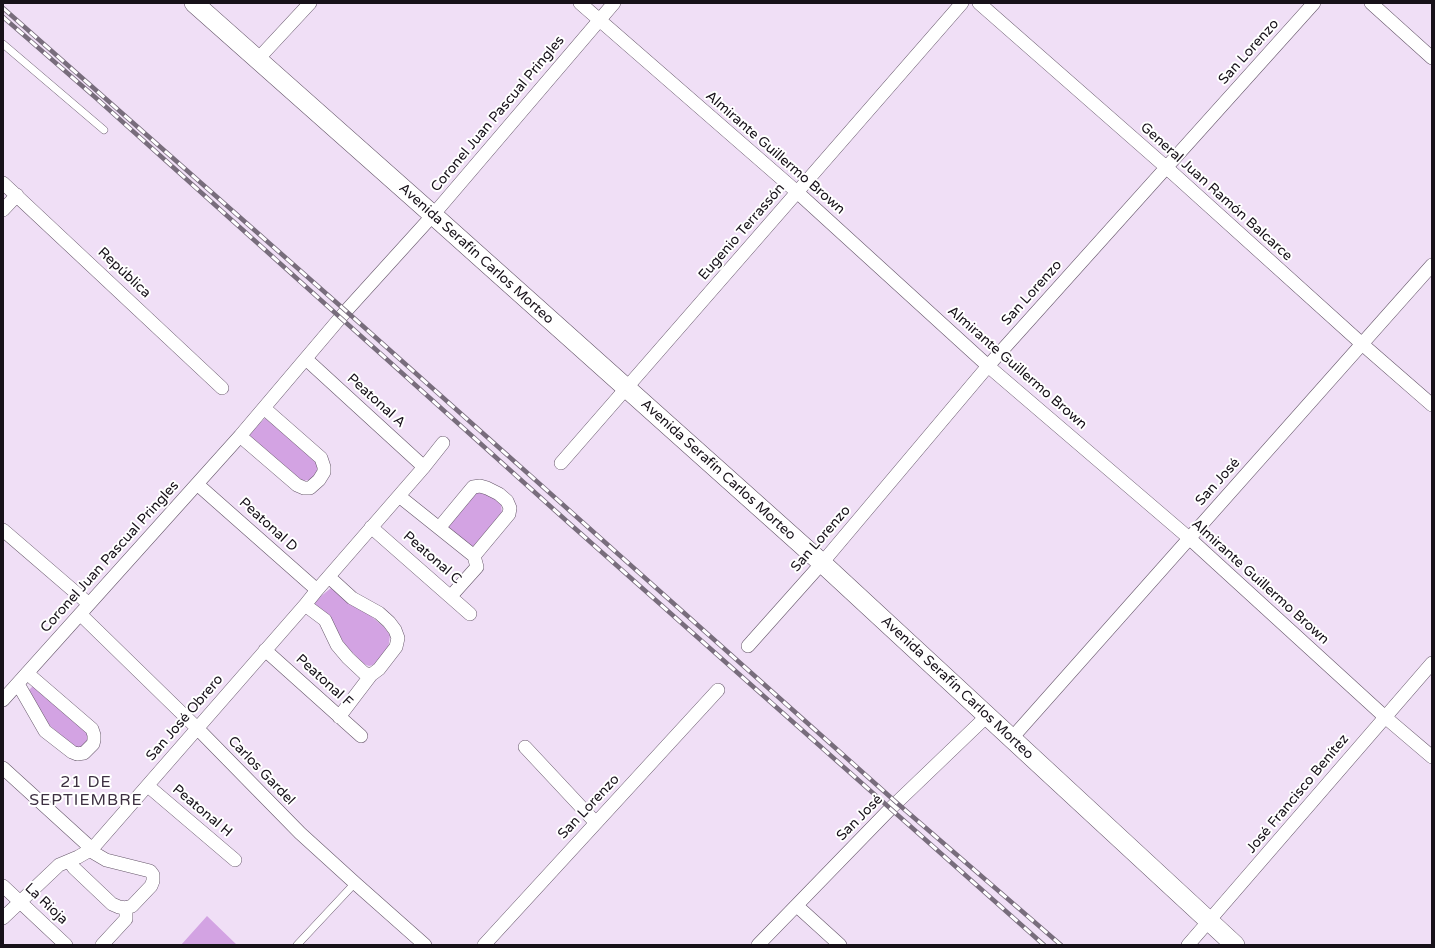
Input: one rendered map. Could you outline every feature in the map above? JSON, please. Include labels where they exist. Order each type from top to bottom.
[{"type":"main road","name":"Avenida Serafín Carlos Morteo","points":[[194,3],[822,563],[1234,945]]},
{"type":"street","points":[[258,59],[310,3]]},
{"type":"street","name":"Almirante Guillermo Brown","points":[[580,3],[797,192],[988,366],[1189,538],[1384,717],[1432,758]]},
{"type":"street","name":"Coronel Juan Pascual Pringles","points":[[3,700],[240,436],[346,311],[433,215],[614,3]]},
{"type":"street","name":"Eugenio Terrassón","points":[[561,463],[962,3]]},
{"type":"street","name":"General Juan Ramón Balcarce","points":[[979,3],[1167,168],[1432,405]]},
{"type":"street","name":"San Lorenzo","points":[[748,646],[822,563],[988,366],[1314,3]]},
{"type":"street","points":[[1371,3],[1432,58]]},
{"type":"street","name":"República","points":[[3,183],[222,388]]},
{"type":"street","points":[[3,210],[17,195]]},
{"type":"street","name":"San José","points":[[1012,738],[1432,265]]},
{"type":"street","name":"Peatonal A","points":[[306,359],[424,467]]},
{"type":"street","points":[[240,436],[297,485],[304,488],[310,488],[319,480],[324,472],[321,458],[264,408]]},
{"type":"street","name":"San José Obrero","points":[[3,918],[59,866],[90,850],[306,605],[317,590],[443,443]]},
{"type":"street","name":"Peatonal D","points":[[197,484],[317,590]]},
{"type":"street","points":[[439,528],[473,487],[480,486],[488,488],[500,494],[510,508],[509,514],[474,556]]},
{"type":"street","points":[[399,496],[474,556],[478,567],[451,596]]},
{"type":"street","name":"Peatonal C","points":[[372,526],[470,614]]},
{"type":"street","name":"Carlos Gardel","points":[[3,530],[84,609],[197,728],[300,833],[354,883],[425,945]]},
{"type":"street","points":[[329,577],[355,600],[379,614],[389,622],[395,630],[398,638],[396,647],[379,669],[371,675],[339,717]]},
{"type":"street","points":[[306,605],[325,620],[337,645],[348,658],[364,672],[371,675]]},
{"type":"street","name":"Peatonal F","points":[[265,650],[360,736]]},
{"type":"street","name":"José Francisco Benítez","points":[[1188,945],[1432,663]]},
{"type":"street","points":[[18,684],[45,731],[72,752],[77,754],[84,753],[93,744],[94,735],[92,729],[27,673]]},
{"type":"street","name":"San Lorenzo","points":[[484,945],[718,690]]},
{"type":"street","name":"San José","points":[[758,945],[891,808],[987,716]]},
{"type":"street","points":[[525,747],[596,823]]},
{"type":"street","points":[[3,768],[90,850],[106,860],[146,869],[153,875],[154,881],[132,906],[126,908],[119,907],[112,904],[74,868],[69,861]]},
{"type":"street","name":"Peatonal H","points":[[148,786],[235,860]]},
{"type":"street","name":"La Rioja","points":[[3,886],[66,945]]},
{"type":"street","points":[[797,906],[840,945]]},
{"type":"street","points":[[102,945],[126,919],[126,908]]},
{"type":"lane","points":[[3,44],[104,130]]},
{"type":"lane","points":[[297,945],[354,883]]},
{"type":"shaded area","points":[[266,417],[315,461],[319,470],[315,477],[309,480],[299,481],[247,437]]},
{"type":"shaded area","points":[[485,491],[501,504],[502,514],[473,549],[447,528],[473,493]]},
{"type":"shaded area","points":[[331,588],[353,606],[366,612],[384,627],[390,635],[388,650],[373,665],[369,666],[364,664],[346,646],[328,617],[314,605],[315,601]]},
{"type":"shaded area","points":[[33,686],[88,731],[90,743],[77,749],[48,724],[29,690]]},
{"type":"shaded area","points":[[207,916],[237,945],[181,945]]},
{"type":"railway","points":[[3,8],[346,311],[897,803],[1061,945]]},
{"type":"railway","points":[[3,17],[96,98],[570,524],[1044,945]]},
{"type":"district","name":"21 DE SEPTIEMBRE","points":[[86,792]]}]
